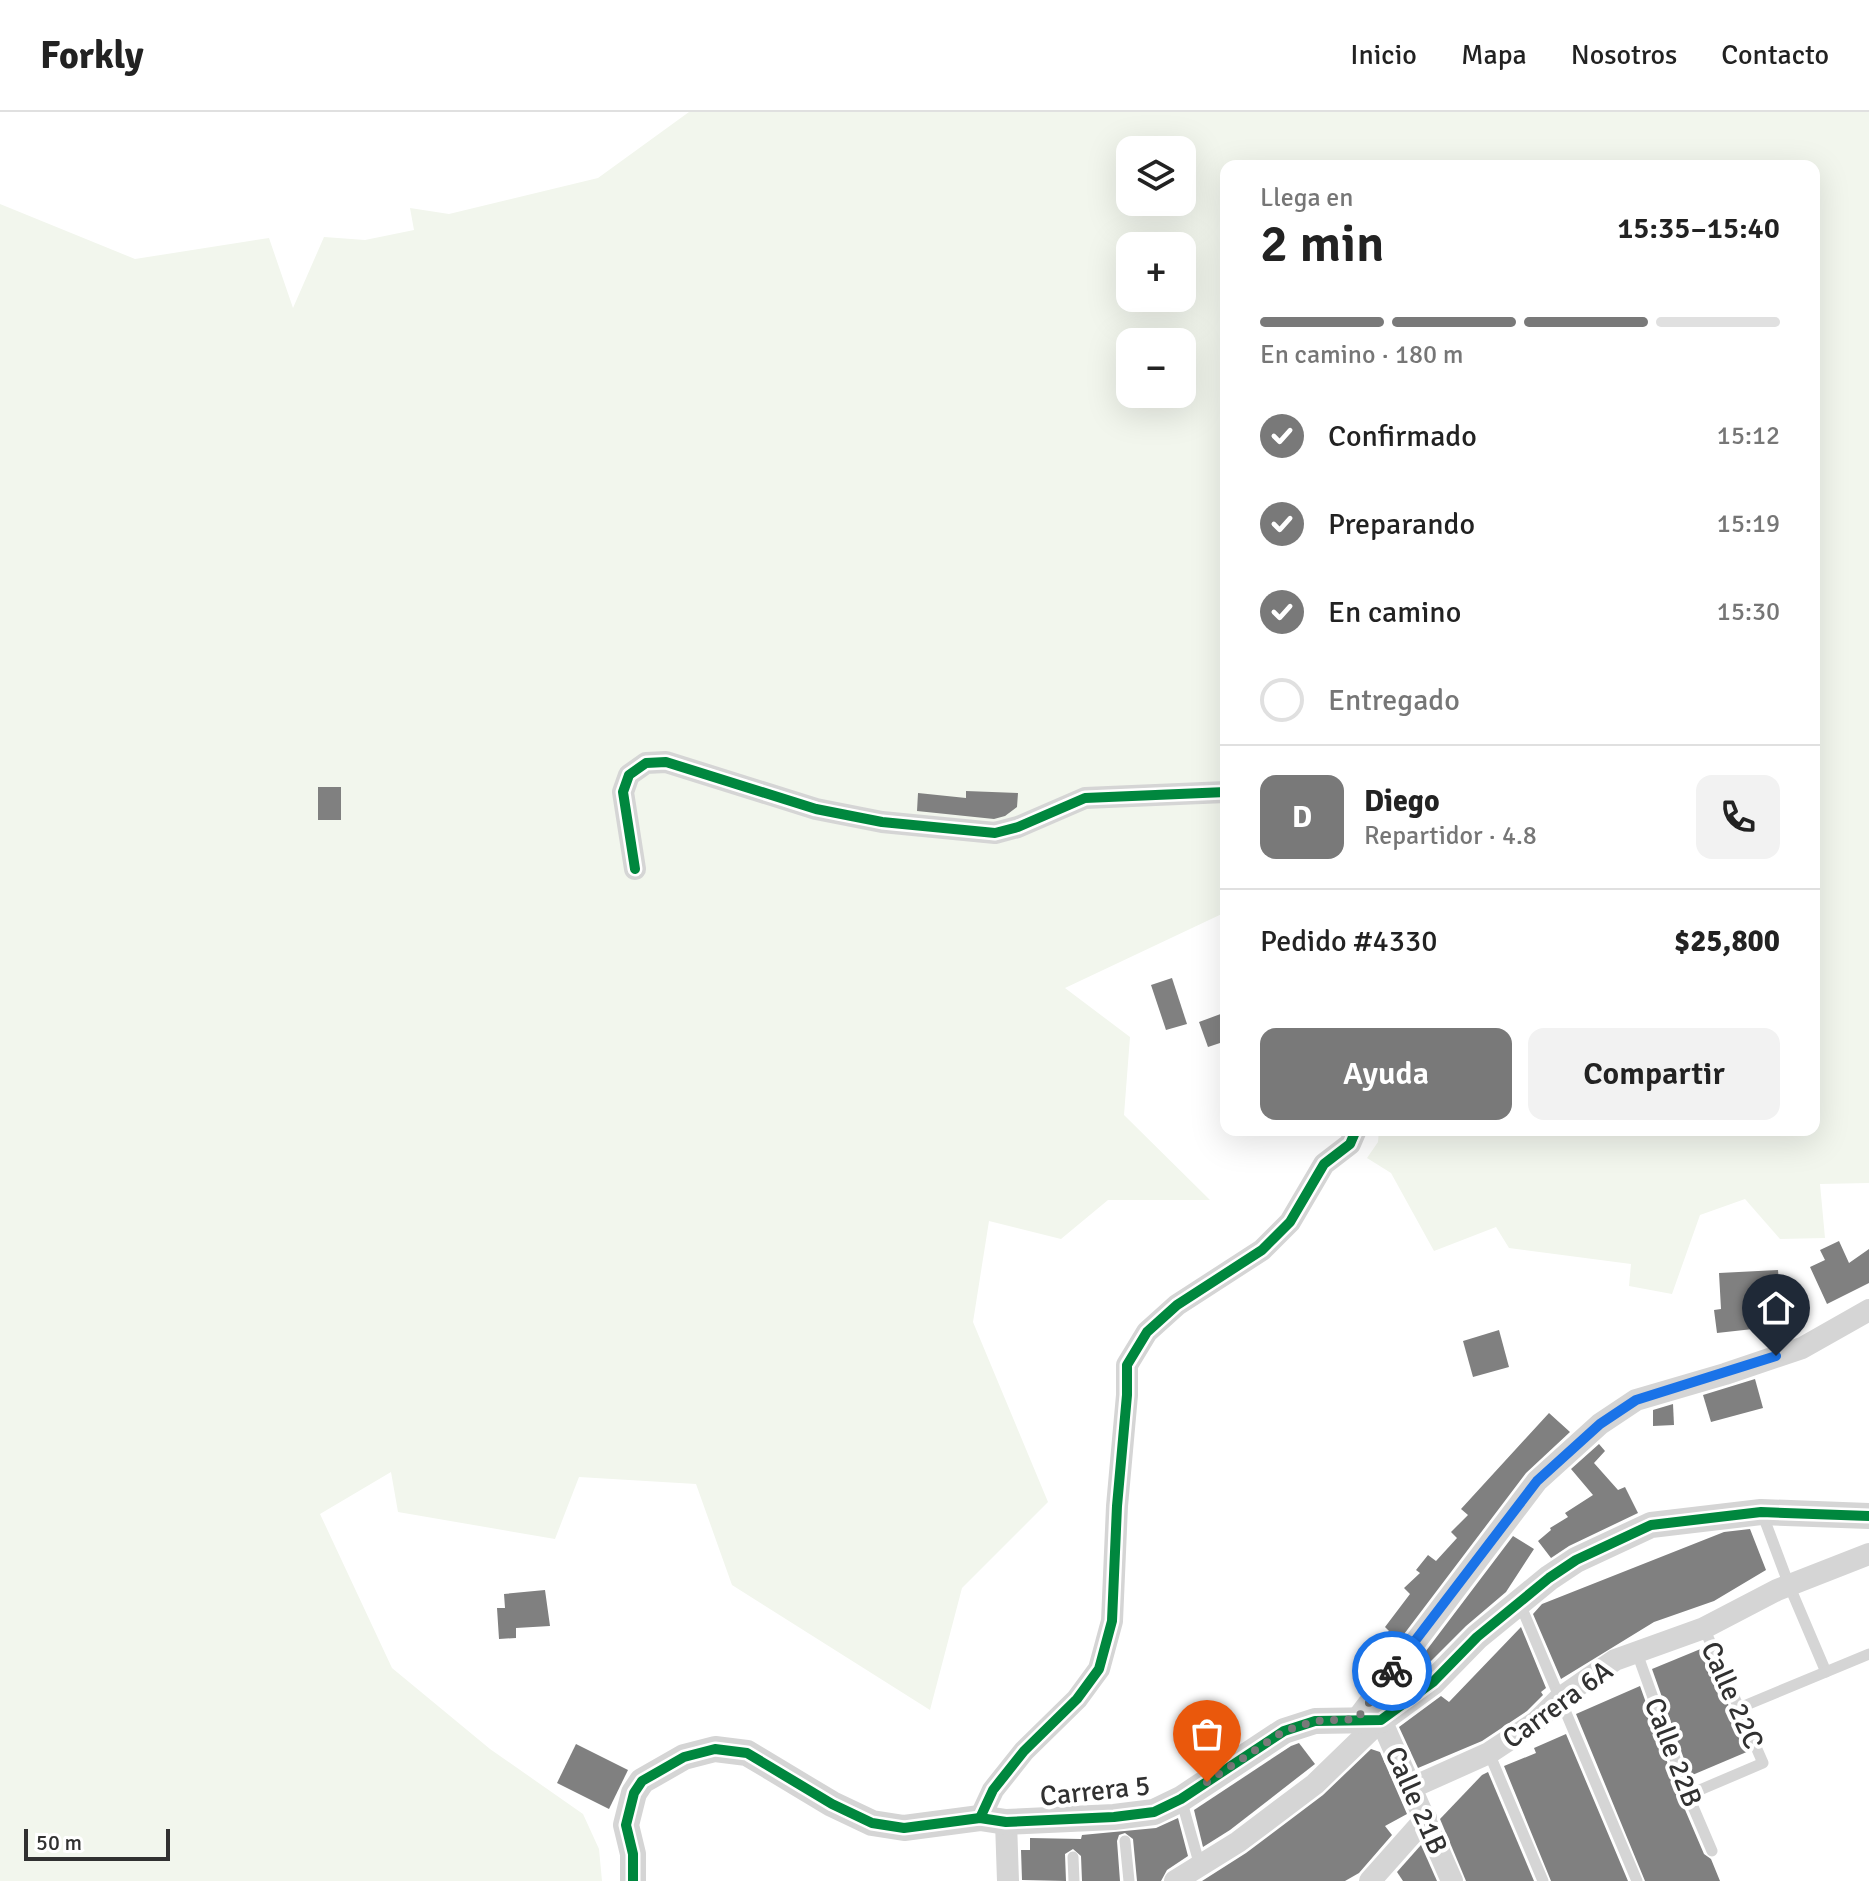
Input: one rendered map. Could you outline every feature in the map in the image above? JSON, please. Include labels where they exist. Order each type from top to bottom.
[{"type":"street","points":[[635,869],[623,792],[629,775],[646,763],[666,762],[816,809],[882,822],[995,833],[1018,827],[1085,798],[1220,792]]},
{"type":"street","points":[[980,1818],[993,1790],[1024,1751],[1077,1699],[1099,1669],[1112,1621],[1127,1365],[1147,1332],[1177,1305],[1262,1250],[1290,1222],[1324,1164],[1350,1144],[1353,1136]]},
{"type":"street","points":[[1175,1881],[1238,1842],[1315,1784],[1369,1719],[1537,1481],[1600,1424],[1636,1400],[1802,1348],[1869,1310]]},
{"type":"street","points":[[1369,1719],[1433,1682],[1477,1637],[1576,1560],[1651,1525],[1761,1512],[1869,1516]]},
{"type":"street","name":"Carrera 6A","points":[[1413,1787],[1489,1753],[1536,1722],[1560,1698],[1615,1660],[1704,1628],[1789,1585],[1869,1554]]},
{"type":"street","name":"Carrera 5","points":[[633,1881],[633,1854],[626,1825],[634,1793],[642,1781],[684,1757],[715,1749],[747,1753],[832,1804],[872,1823],[904,1828],[980,1818],[1006,1822],[1154,1812],[1181,1799],[1284,1731],[1315,1721],[1369,1719]]},
{"type":"street","name":"Calle 21B","points":[[1369,1719],[1413,1787],[1452,1881]]},
{"type":"street","points":[[1370,1881],[1426,1818]]},
{"type":"street","points":[[1006,1822],[1008,1881]]},
{"type":"lane","points":[[1761,1512],[1826,1672]]},
{"type":"lane","points":[[1519,1604],[1637,1881]]},
{"type":"lane","name":"Calle 22C","points":[[1688,1795],[1763,1763],[1704,1628]]},
{"type":"lane","name":"Calle 22B","points":[[1637,1653],[1688,1795],[1712,1851]]},
{"type":"lane","points":[[1739,1708],[1868,1657]]},
{"type":"lane","points":[[1489,1753],[1543,1881]]},
{"type":"lane","points":[[1181,1799],[1200,1866]]},
{"type":"lane","points":[[1125,1841],[1129,1881]]},
{"type":"lane","points":[[1073,1857],[1074,1881]]},
{"type":"shaded area","points":[[689,112],[1869,112],[1869,1183],[1820,1184],[1825,1238],[1780,1239],[1745,1199],[1700,1215],[1672,1294],[1629,1286],[1631,1264],[1509,1248],[1496,1227],[1434,1251],[1391,1173],[1367,1158],[1378,1136],[1820,1136],[1820,160],[1220,160],[1220,785],[1083,790],[1014,821],[993,825],[883,815],[818,803],[666,754],[644,757],[629,767],[618,793],[619,825],[628,870],[636,877],[643,870],[632,809],[633,786],[639,776],[654,770],[666,769],[814,816],[883,829],[996,840],[1018,834],[1088,804],[1220,799],[1220,915],[1065,988],[1130,1037],[1124,1115],[1210,1200],[1108,1200],[1061,1239],[989,1221],[973,1322],[1048,1502],[962,1588],[930,1710],[732,1585],[696,1484],[579,1477],[555,1539],[398,1512],[391,1472],[320,1514],[392,1668],[490,1749],[583,1814],[599,1849],[602,1881],[0,1881],[0,204],[135,259],[269,238],[293,308],[324,237],[365,240],[414,230],[410,208],[449,214],[598,178]]},
{"type":"building","points":[[318,787],[341,787],[341,820],[318,820]]},
{"type":"building","points":[[966,791],[1018,793],[1017,807],[1005,816],[994,819],[917,811],[918,793],[966,798]]},
{"type":"building","points":[[1172,978],[1187,1024],[1166,1030],[1151,985]]},
{"type":"building","points":[[1220,1014],[1220,1043],[1208,1047],[1199,1022]]},
{"type":"building","points":[[1839,1241],[1849,1263],[1869,1249],[1869,1283],[1827,1304],[1810,1267],[1825,1260],[1820,1250]]},
{"type":"building","points":[[1778,1270],[1782,1319],[1761,1321],[1762,1328],[1717,1333],[1714,1310],[1721,1309],[1719,1273]]},
{"type":"building","points":[[1499,1330],[1509,1367],[1473,1377],[1463,1341]]},
{"type":"building","points":[[1755,1379],[1763,1408],[1711,1422],[1703,1395]]},
{"type":"building","points":[[1673,1404],[1674,1425],[1653,1426],[1653,1410]]},
{"type":"building","points":[[1549,1413],[1570,1432],[1526,1473],[1370,1679],[1361,1659],[1389,1631],[1385,1627],[1410,1594],[1404,1588],[1420,1573],[1416,1570],[1428,1555],[1436,1561],[1457,1538],[1451,1532],[1468,1515],[1461,1509]]},
{"type":"building","points":[[1599,1444],[1605,1451],[1594,1463],[1618,1490],[1625,1487],[1638,1513],[1551,1558],[1538,1541],[1550,1528],[1568,1517],[1565,1513],[1593,1495],[1571,1469]]},
{"type":"building","points":[[1750,1529],[1766,1570],[1714,1601],[1654,1622],[1561,1679],[1533,1614],[1542,1604],[1724,1532]]},
{"type":"building","points":[[1513,1536],[1534,1549],[1506,1592],[1406,1682],[1404,1680]]},
{"type":"building","points":[[545,1590],[550,1626],[516,1628],[516,1638],[499,1639],[497,1608],[505,1608],[504,1594]]},
{"type":"building","points":[[1521,1627],[1546,1688],[1541,1692],[1543,1695],[1527,1711],[1482,1741],[1418,1768],[1399,1727],[1441,1696],[1449,1702]]},
{"type":"building","points":[[1703,1648],[1749,1751],[1690,1776],[1652,1669]]},
{"type":"building","points":[[1640,1686],[1680,1798],[1704,1854],[1711,1859],[1720,1881],[1645,1881],[1576,1714]]},
{"type":"building","points":[[1566,1734],[1628,1881],[1551,1881],[1504,1766],[1536,1753],[1534,1748]]},
{"type":"building","points":[[1299,1743],[1315,1764],[1230,1830],[1203,1847],[1194,1810]]},
{"type":"building","points":[[576,1744],[628,1770],[609,1809],[557,1783]]},
{"type":"building","points":[[1371,1749],[1380,1752],[1407,1814],[1385,1826],[1392,1835],[1359,1873],[1345,1881],[1202,1881],[1246,1853],[1323,1795]]},
{"type":"building","points":[[1488,1772],[1534,1881],[1466,1881],[1440,1819]]},
{"type":"building","points":[[1178,1818],[1188,1856],[1167,1870],[1161,1881],[1137,1881],[1133,1839],[1125,1833],[1119,1835],[1117,1841],[1120,1881],[1082,1881],[1081,1856],[1073,1849],[1065,1854],[1066,1881],[1022,1880],[1021,1850],[1030,1850],[1030,1838],[1081,1839],[1082,1835],[1156,1828]]},
{"type":"building","points":[[1421,1845],[1437,1881],[1403,1881],[1397,1872]]},
{"type":"cycle path","points":[[635,869],[623,792],[629,775],[646,763],[666,762],[816,809],[882,822],[995,833],[1018,827],[1085,798],[1220,792]]},
{"type":"cycle path","points":[[980,1818],[993,1790],[1024,1751],[1077,1699],[1099,1669],[1112,1621],[1127,1365],[1147,1332],[1177,1305],[1262,1250],[1290,1222],[1324,1164],[1350,1144],[1353,1136]]},
{"type":"cycle path","points":[[633,1881],[633,1854],[626,1825],[634,1793],[642,1781],[684,1757],[715,1749],[747,1753],[832,1804],[872,1823],[904,1828],[980,1818],[1006,1822],[1154,1812],[1181,1799],[1284,1731],[1315,1721],[1381,1720],[1433,1682],[1477,1637],[1549,1578],[1576,1560],[1651,1525],[1761,1512],[1869,1516]]},
{"type":"way so far","points":[[1207,1782],[1284,1731],[1315,1721],[1357,1719],[1392,1671]]},
{"type":"route","points":[[1392,1671],[1537,1481],[1600,1424],[1636,1400],[1776,1356]]}]
